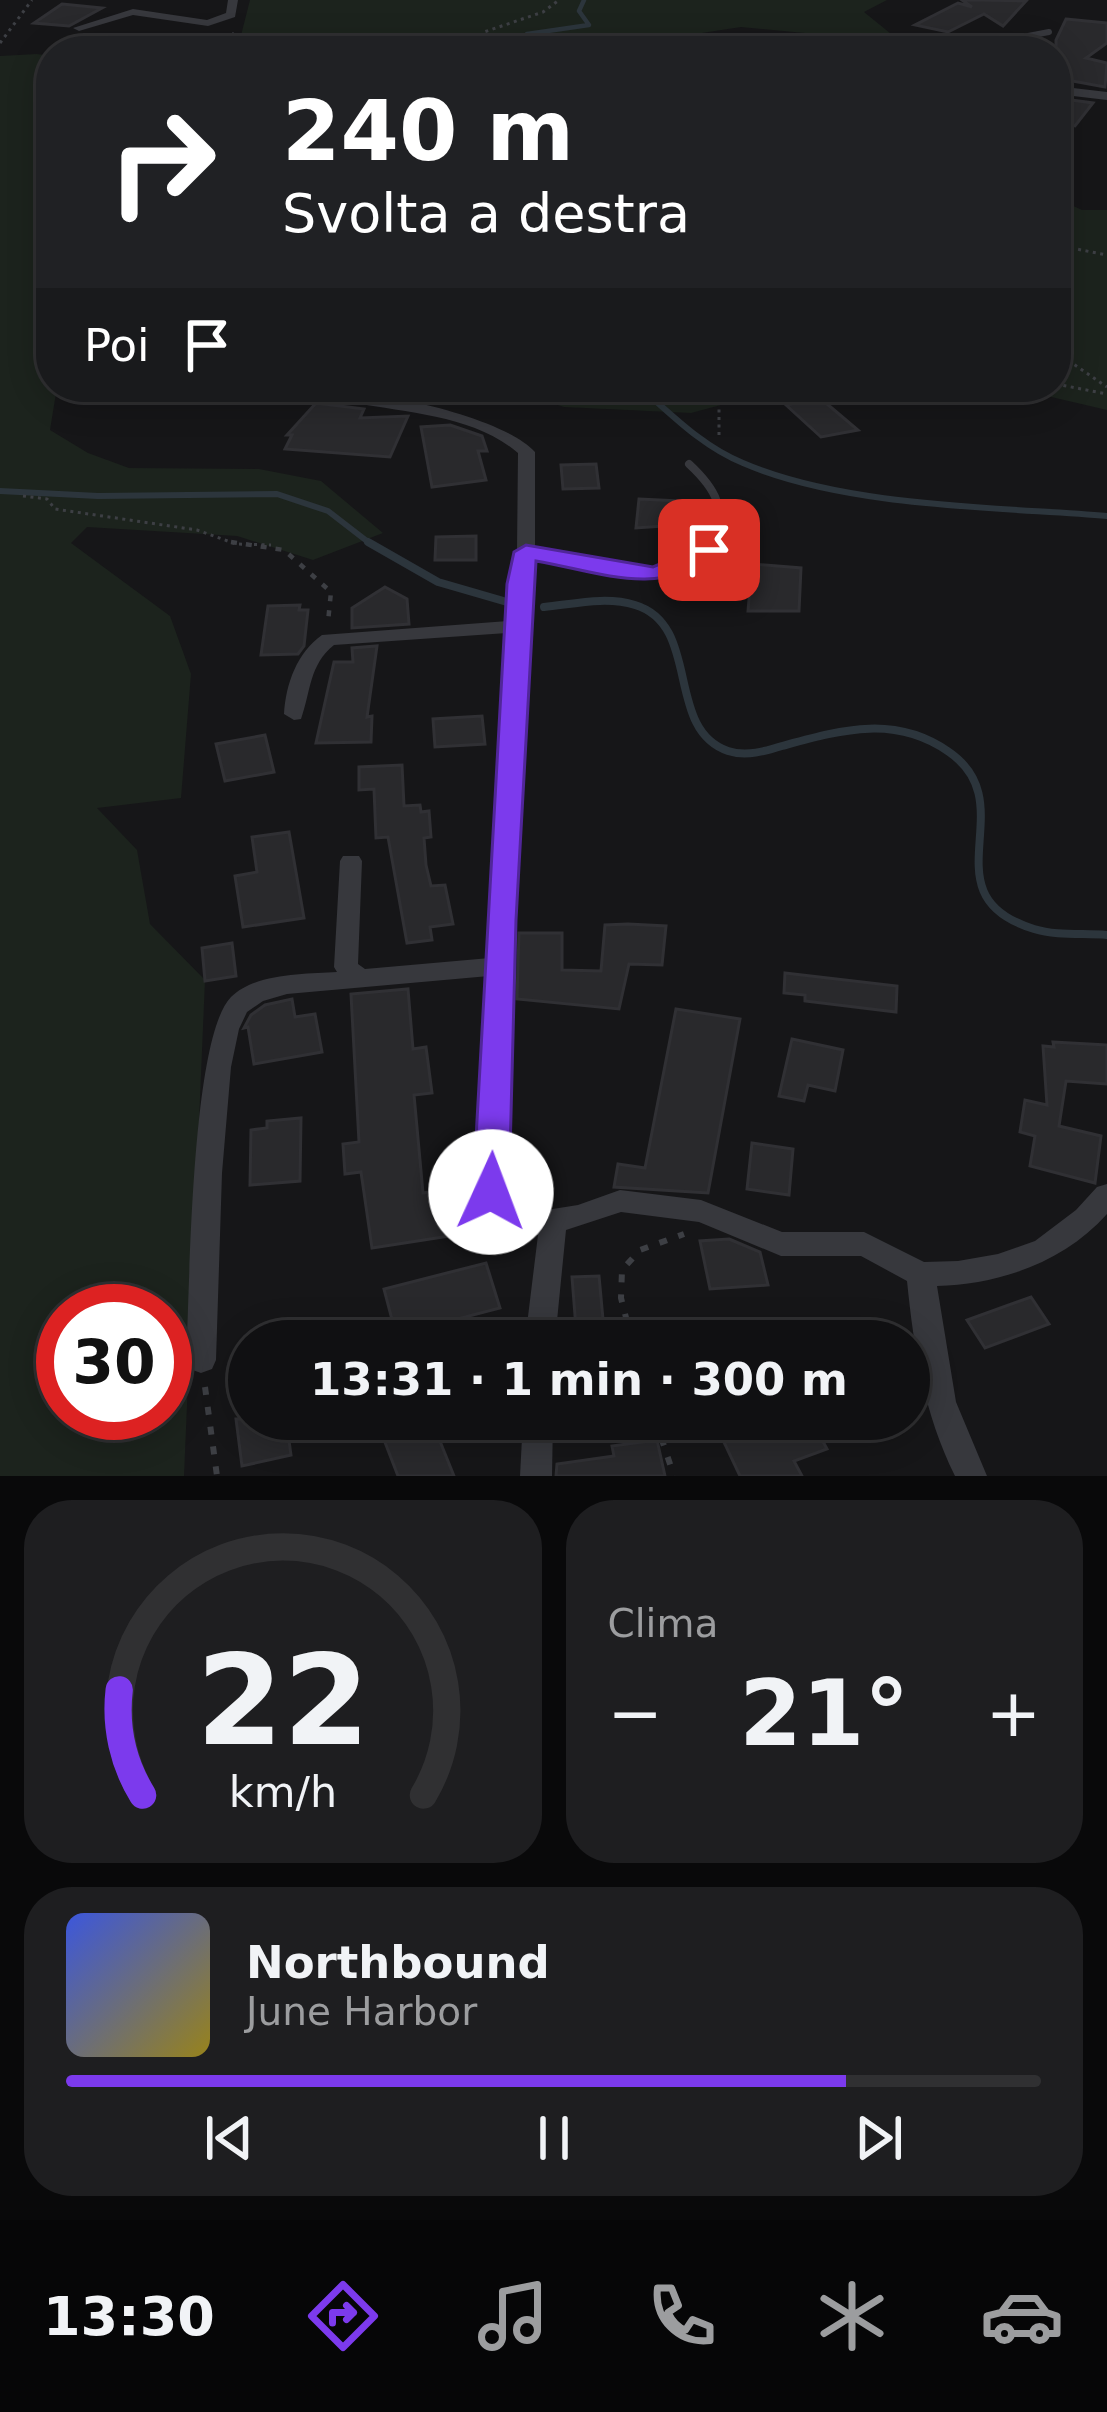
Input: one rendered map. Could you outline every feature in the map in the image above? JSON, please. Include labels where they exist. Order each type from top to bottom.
[{"type":"street","points":[[79,28],[139,12],[217,22],[231,15],[233,0]]},
{"type":"street","points":[[1071,91],[1106,94]]},
{"type":"street","points":[[357,402],[467,420],[518,441],[527,452],[526,552],[519,584],[491,1192],[514,1227],[554,1221],[620,1201],[701,1211],[781,1244],[864,1244],[921,1274],[998,1266],[1045,1249],[1107,1196]]},
{"type":"street","points":[[294,714],[307,664],[318,646],[329,640],[518,620]]},
{"type":"street","points":[[351,861],[346,967],[362,980]]},
{"type":"street","points":[[202,1360],[222,1035],[237,1005],[259,992],[287,985],[499,966]]},
{"type":"street","points":[[542,1320],[554,1221]]},
{"type":"street","points":[[921,1274],[932,1384],[952,1441],[971,1476]]},
{"type":"street","points":[[536,1476],[537,1440]]},
{"type":"lane","points":[[1036,36],[1049,32]]},
{"type":"lane","points":[[526,552],[632,574],[654,575],[686,565],[709,550],[721,516],[712,484],[689,464]]},
{"type":"path","points":[[0,40],[31,0]]},
{"type":"path","points":[[482,36],[559,0]]},
{"type":"path","points":[[1071,248],[1107,255]]},
{"type":"path","points":[[1071,363],[1107,391]]},
{"type":"path","points":[[1071,386],[1107,391]]},
{"type":"path","points":[[719,402],[719,437]]},
{"type":"path","points":[[23,496],[47,499],[55,509],[197,530],[236,544],[268,544],[284,550],[331,592],[329,640]]},
{"type":"path","points":[[626,1320],[616,1282],[631,1255],[651,1243],[723,1222]]},
{"type":"path","points":[[202,1360],[217,1476]]},
{"type":"path","points":[[662,1440],[674,1476]]},
{"type":"shaded area","points":[[250,0],[887,0],[864,12],[894,36],[741,27],[682,36],[241,36]]},
{"type":"shaded area","points":[[36,54],[36,402],[55,402],[50,430],[88,453],[129,468],[259,469],[321,481],[383,533],[313,560],[237,536],[87,527],[71,543],[170,616],[191,674],[181,798],[97,808],[137,850],[150,924],[205,980],[192,1287],[36,1284],[36,1440],[186,1440],[184,1476],[0,1476],[0,56]]},
{"type":"shaded area","points":[[1071,205],[1107,210],[1107,410],[1071,402]]},
{"type":"shaded area","points":[[548,402],[732,402],[691,413],[564,407]]},
{"type":"building","points":[[962,0],[1026,1],[1003,26],[984,14],[948,32],[915,25],[958,3],[972,7]]},
{"type":"building","points":[[62,4],[102,8],[69,26],[34,23]]},
{"type":"building","points":[[1066,19],[1107,23],[1107,43],[1086,58],[1107,63],[1105,87],[1071,81],[1071,36],[1058,36]]},
{"type":"building","points":[[1071,100],[1093,103],[1071,125]]},
{"type":"building","points":[[825,402],[858,430],[821,437],[786,405]]},
{"type":"building","points":[[316,403],[364,409],[360,418],[408,416],[390,457],[285,449],[292,435],[287,435]]},
{"type":"building","points":[[450,425],[482,436],[487,451],[478,451],[486,480],[432,487],[421,427]]},
{"type":"building","points":[[596,464],[599,488],[563,489],[561,465]]},
{"type":"building","points":[[639,499],[679,501],[678,525],[636,528]]},
{"type":"building","points":[[476,536],[476,560],[435,560],[436,537]]},
{"type":"building","points":[[752,564],[801,568],[799,611],[748,611]]},
{"type":"building","points":[[385,587],[407,599],[409,624],[352,628],[352,608]]},
{"type":"building","points":[[300,605],[299,610],[308,610],[304,646],[298,654],[261,655],[268,606]]},
{"type":"building","points":[[377,646],[367,717],[372,716],[371,742],[316,743],[334,662],[353,662],[352,648]]},
{"type":"building","points":[[482,716],[485,744],[435,747],[433,719]]},
{"type":"building","points":[[265,735],[274,772],[225,781],[216,744]]},
{"type":"building","points":[[402,765],[404,806],[420,805],[421,812],[429,811],[426,865],[431,886],[445,885],[453,924],[430,927],[432,940],[407,943],[388,837],[376,838],[374,789],[359,790],[359,767]]},
{"type":"building","points":[[289,832],[304,918],[243,927],[235,876],[257,872],[252,837]]},
{"type":"building","points":[[605,925],[666,926],[662,965],[629,964],[619,1009],[517,999],[519,933],[562,933],[562,970],[601,971]]},
{"type":"building","points":[[232,943],[236,976],[205,981],[202,948]]},
{"type":"building","points":[[785,973],[897,986],[896,1012],[805,1001],[805,995],[784,993]]},
{"type":"building","points":[[408,989],[413,1049],[426,1047],[432,1093],[414,1095],[423,1193],[448,1189],[456,1235],[372,1248],[361,1172],[345,1174],[343,1144],[359,1142],[351,994]]},
{"type":"building","points":[[292,999],[295,1017],[315,1014],[322,1052],[254,1064],[248,1027],[244,1028],[251,1015],[265,1005]]},
{"type":"building","points":[[676,1009],[740,1019],[708,1193],[614,1187],[618,1164],[645,1168]]},
{"type":"building","points":[[792,1039],[843,1050],[835,1091],[808,1085],[804,1101],[779,1096]]},
{"type":"building","points":[[1053,1042],[1107,1045],[1107,1084],[1066,1081],[1059,1126],[1101,1136],[1095,1183],[1030,1166],[1035,1136],[1020,1132],[1025,1100],[1047,1105],[1043,1046],[1054,1047]]},
{"type":"building","points":[[301,1118],[300,1181],[250,1185],[251,1130],[267,1128],[267,1121]]},
{"type":"building","points":[[752,1143],[793,1149],[789,1195],[747,1189]]},
{"type":"building","points":[[729,1239],[760,1252],[768,1285],[710,1289],[700,1241]]},
{"type":"building","points":[[486,1263],[500,1308],[454,1320],[392,1320],[384,1289]]},
{"type":"building","points":[[599,1276],[603,1320],[575,1320],[572,1277]]},
{"type":"building","points":[[1031,1297],[1049,1324],[985,1348],[967,1320]]},
{"type":"building","points":[[239,1440],[289,1440],[291,1455],[242,1466]]},
{"type":"building","points":[[384,1440],[439,1440],[454,1476],[398,1476]]},
{"type":"building","points":[[657,1440],[665,1476],[556,1476],[557,1464],[614,1456],[612,1446]]},
{"type":"building","points":[[723,1440],[822,1440],[827,1449],[794,1461],[802,1476],[740,1476]]},
{"type":"waterway","points":[[525,36],[589,25],[579,11],[584,0]]},
{"type":"waterway","points":[[657,402],[715,448],[783,478],[922,503],[1107,516]]},
{"type":"waterway","points":[[0,491],[98,496],[277,494],[328,511],[368,542]]},
{"type":"waterway","points":[[368,542],[438,582],[507,602]]},
{"type":"waterway","points":[[368,542],[372,545]]},
{"type":"waterway","points":[[544,607],[613,601],[656,616],[677,654],[696,722],[708,739],[728,751],[756,753],[867,729],[888,729],[929,740],[970,773],[979,797],[979,872],[985,894],[1002,914],[1043,931],[1107,935]]},
{"type":"route","points":[[491,1192],[500,920],[519,584],[526,552],[654,575],[671,572],[709,550]]}]
